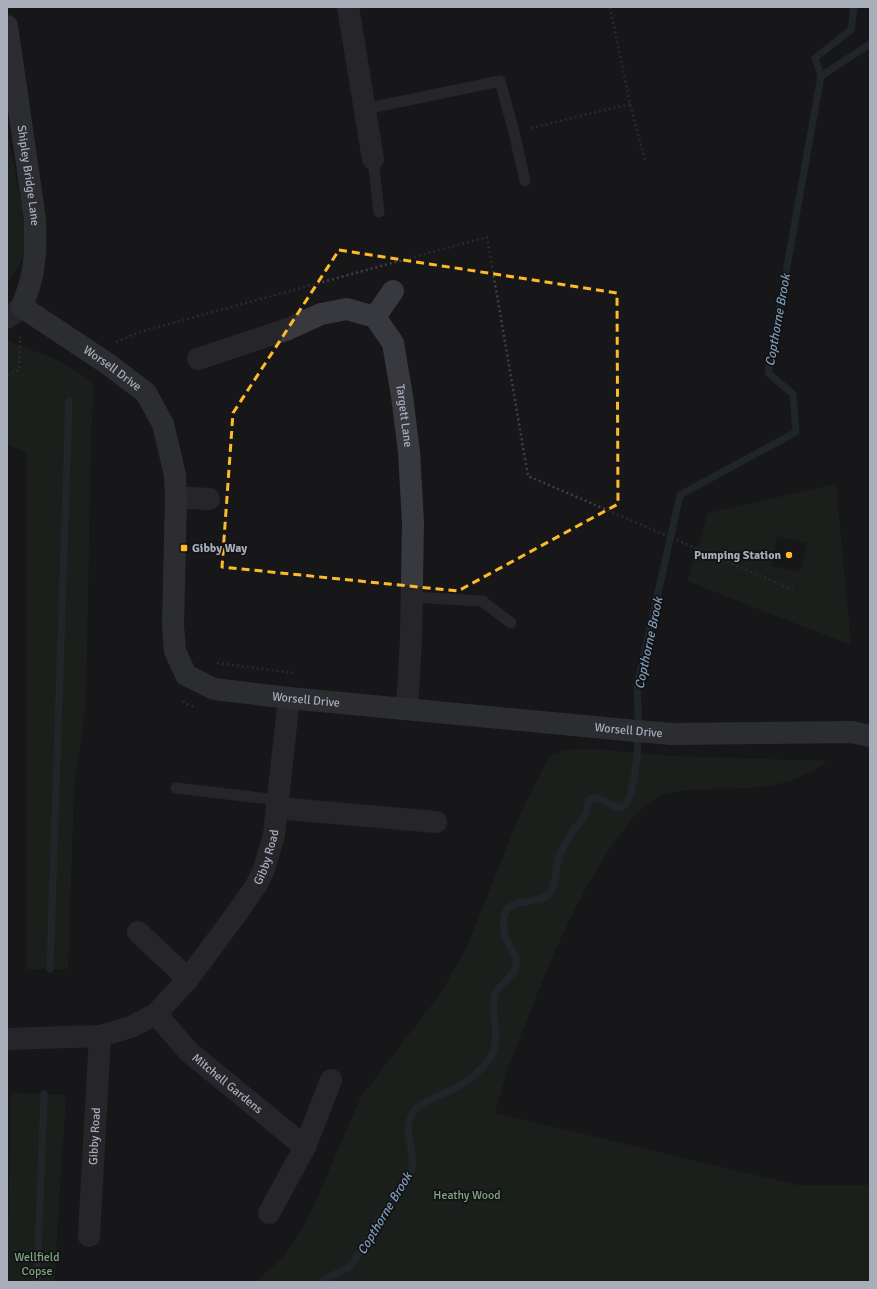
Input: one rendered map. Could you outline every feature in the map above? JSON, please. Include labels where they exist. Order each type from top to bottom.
[{"type":"street","points":[[348,7],[373,159]]},
{"type":"street","name":"Shipley Bridge Lane","points":[[7,26],[35,219],[35,254],[30,287],[14,312]]},
{"type":"street","points":[[198,359],[288,330],[321,314],[347,309],[375,317],[393,291]]},
{"type":"street","name":"Worsell Drive","points":[[14,312],[95,355],[146,393],[164,424],[175,475],[176,498],[173,625],[175,651],[186,675],[214,689],[289,698],[672,734],[852,732],[870,736]]},
{"type":"street","name":"Targett Lane","points":[[375,317],[393,343],[402,396],[408,452],[413,522],[409,688],[407,708]]},
{"type":"street","points":[[176,498],[209,499]]},
{"type":"street","name":"Gibby Road","points":[[7,1039],[100,1036],[131,1027],[156,1014],[188,979],[257,884],[270,853],[278,804],[289,698]]},
{"type":"street","points":[[278,804],[436,822]]},
{"type":"street","points":[[138,932],[188,979]]},
{"type":"street","name":"Mitchell Gardens","points":[[156,1014],[189,1052],[305,1147]]},
{"type":"street","name":"Gibby Road","points":[[89,1236],[100,1036]]},
{"type":"street","points":[[269,1213],[305,1147],[332,1080]]},
{"type":"lane","points":[[365,109],[500,81],[514,132],[525,181]]},
{"type":"lane","points":[[373,159],[379,212]]},
{"type":"lane","points":[[411,597],[482,601],[511,623]]},
{"type":"lane","points":[[176,788],[278,804]]},
{"type":"path","points":[[610,7],[630,104],[645,160]]},
{"type":"path","points":[[514,132],[630,104]]},
{"type":"path","points":[[7,375],[19,370],[14,312]]},
{"type":"path","points":[[112,344],[118,347]]},
{"type":"path","points":[[672,538],[793,590]]},
{"type":"path","points":[[214,662],[299,674]]},
{"type":"path","points":[[181,699],[186,704],[200,709]]},
{"type":"highlighted area","points":[[339,250],[617,293],[618,504],[458,591],[222,567],[233,413]]},
{"type":"green space","points":[[7,132],[26,225],[26,241],[24,254],[7,284]]},
{"type":"green space","points":[[7,341],[51,357],[70,367],[94,383],[91,436],[86,702],[74,789],[68,969],[27,969],[26,452],[7,444]]},
{"type":"green space","points":[[836,484],[851,645],[687,581],[708,513]],"holes":[[[777,536],[807,543],[800,572],[771,566]]]},
{"type":"green space","name":"Heathy Wood","points":[[593,749],[670,756],[828,761],[812,771],[786,782],[777,784],[752,788],[686,790],[661,796],[653,799],[636,814],[627,824],[599,866],[566,926],[516,1048],[502,1086],[495,1113],[797,1185],[870,1185],[870,1282],[256,1282],[282,1258],[303,1227],[312,1210],[361,1097],[440,994],[467,947],[522,810],[550,755],[567,750]]},
{"type":"green space","name":"Wellfield Copse","points":[[11,1093],[66,1095],[54,1282],[7,1282]]},
{"type":"waterway","name":"Copthorne Brook","points":[[323,1282],[329,1277],[347,1269],[350,1266],[377,1222],[409,1177],[412,1168],[409,1126],[411,1117],[416,1109],[424,1102],[448,1092],[468,1080],[480,1070],[490,1058],[494,1050],[496,1034],[494,1010],[495,994],[515,970],[517,962],[515,955],[506,940],[504,931],[503,926],[506,910],[511,906],[539,899],[550,893],[554,885],[559,856],[573,830],[586,815],[588,802],[590,799],[598,798],[619,808],[626,805],[631,793],[638,747],[637,686],[680,495],[796,432],[793,394],[768,373],[821,76],[815,58],[851,30],[854,7]]},
{"type":"waterway","points":[[821,76],[870,44]]},
{"type":"waterway","points":[[50,969],[69,401]]},
{"type":"waterway","points":[[37,1282],[44,1094]]},
{"type":"place","name":"Gibby Way","points":[[184,548]]},
{"type":"place","name":"Pumping Station","points":[[789,555]]}]
